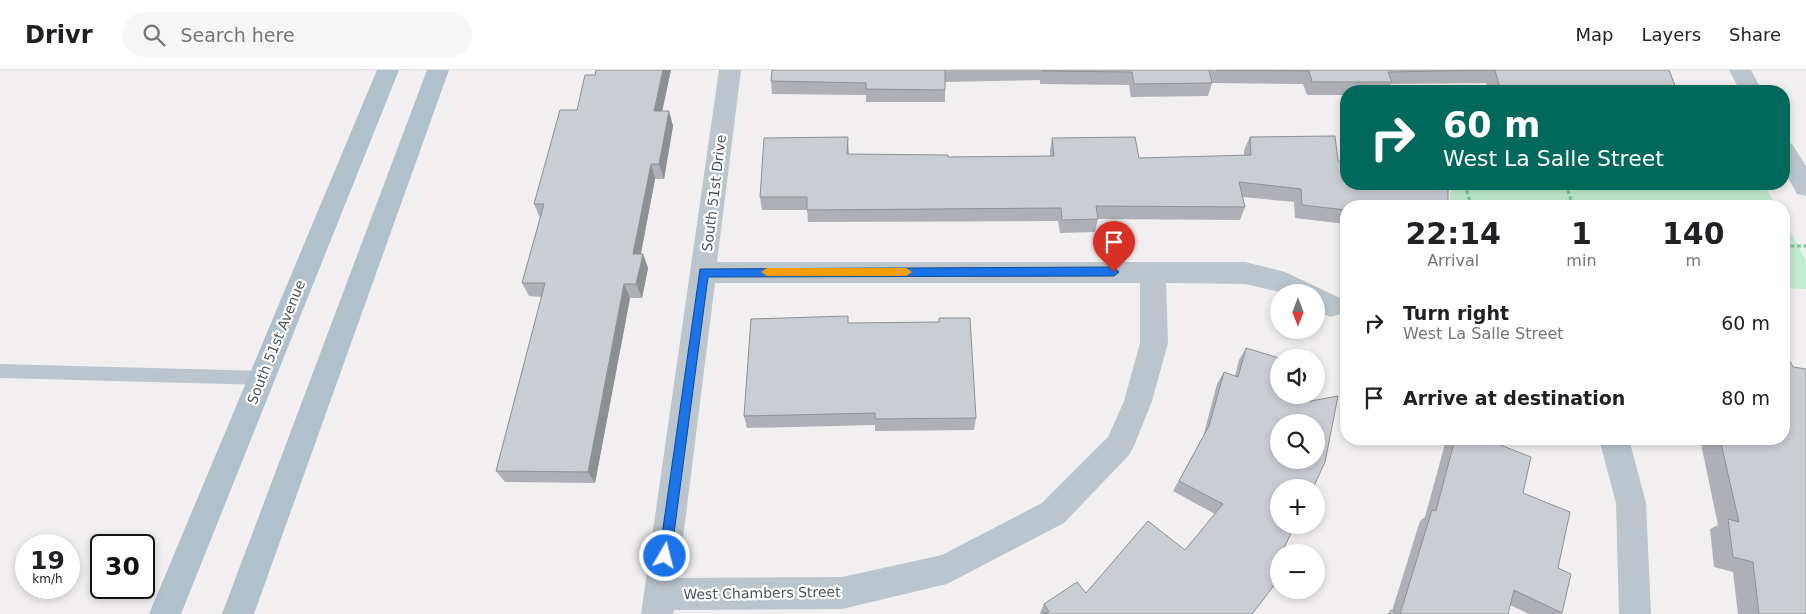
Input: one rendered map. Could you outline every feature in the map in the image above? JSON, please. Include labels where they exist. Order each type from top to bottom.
[{"type":"main road","name":"South 51st Avenue","points":[[165,614],[388,70]]},
{"type":"main road","points":[[238,614],[438,70]]},
{"type":"street","name":"South 51st Drive","points":[[659,604],[730,70]]},
{"type":"street","points":[[1740,70],[1748,85]]},
{"type":"street","points":[[1790,160],[1806,187]]},
{"type":"street","points":[[704,272],[1245,273],[1276,279],[1287,284]]},
{"type":"street","name":"West Chambers Street","points":[[659,604],[842,593],[946,570],[1053,513],[1119,446],[1138,401],[1154,343],[1153,272]]},
{"type":"street","points":[[1616,445],[1632,503],[1635,614]]},
{"type":"lane","points":[[0,371],[262,378]]},
{"type":"path","points":[[1790,246],[1806,246]]},
{"type":"green space","points":[[1451,190],[1767,190],[1773,200],[1450,200]]},
{"type":"green space","points":[[1790,231],[1806,261],[1806,289],[1790,288]]},
{"type":"building","points":[[596,70],[663,70],[654,111],[669,111],[659,164],[651,164],[633,254],[643,254],[636,284],[624,284],[588,472],[496,471],[545,283],[522,283],[544,204],[534,204],[560,110],[577,110],[585,75],[595,75]]},
{"type":"building","points":[[772,70],[945,70],[945,90],[866,89],[866,83],[771,81]]},
{"type":"building","points":[[1042,70],[1209,70],[1212,83],[1134,84],[1132,72]]},
{"type":"building","points":[[1216,70],[1495,70],[1388,72],[1392,82],[1312,82],[1309,71]]},
{"type":"building","points":[[1495,70],[1669,70],[1675,85],[1499,85]]},
{"type":"building","points":[[1335,136],[1338,161],[1340,162],[1340,190],[1448,190],[1448,200],[1340,200],[1340,209],[1302,205],[1301,189],[1239,182],[1245,207],[1096,206],[1098,219],[1062,220],[1061,208],[807,210],[807,197],[760,197],[764,138],[848,137],[847,154],[948,155],[948,157],[1054,156],[1052,138],[1135,137],[1139,158],[1251,155],[1250,137]]},
{"type":"building","points":[[848,316],[848,323],[939,322],[939,318],[970,318],[976,418],[875,419],[875,413],[744,416],[751,319]]},
{"type":"building","points":[[1246,348],[1270,355],[1270,404],[1325,404],[1325,398],[1338,396],[1325,462],[1325,414],[1270,414],[1270,469],[1322,469],[1317,479],[1270,479],[1270,534],[1291,534],[1286,544],[1270,544],[1270,591],[1252,614],[1043,614],[1049,612],[1044,604],[1077,582],[1086,593],[1148,521],[1185,550],[1223,504],[1179,481],[1209,426],[1224,372],[1238,377]]},
{"type":"building","points":[[1790,361],[1793,367],[1806,369],[1806,614],[1759,614],[1753,562],[1733,557],[1728,519],[1739,522],[1721,445],[1790,445]]},
{"type":"building","points":[[1453,445],[1500,445],[1531,457],[1523,493],[1570,512],[1558,568],[1571,574],[1562,613],[1514,590],[1508,614],[1400,614],[1432,510],[1436,511]]},
{"type":"building","points":[[1391,610],[1397,614],[1389,614]]},
{"type":"slow traffic","points":[[767,272],[906,272]]},
{"type":"route","points":[[665,556],[704,272],[1114,272]]}]
